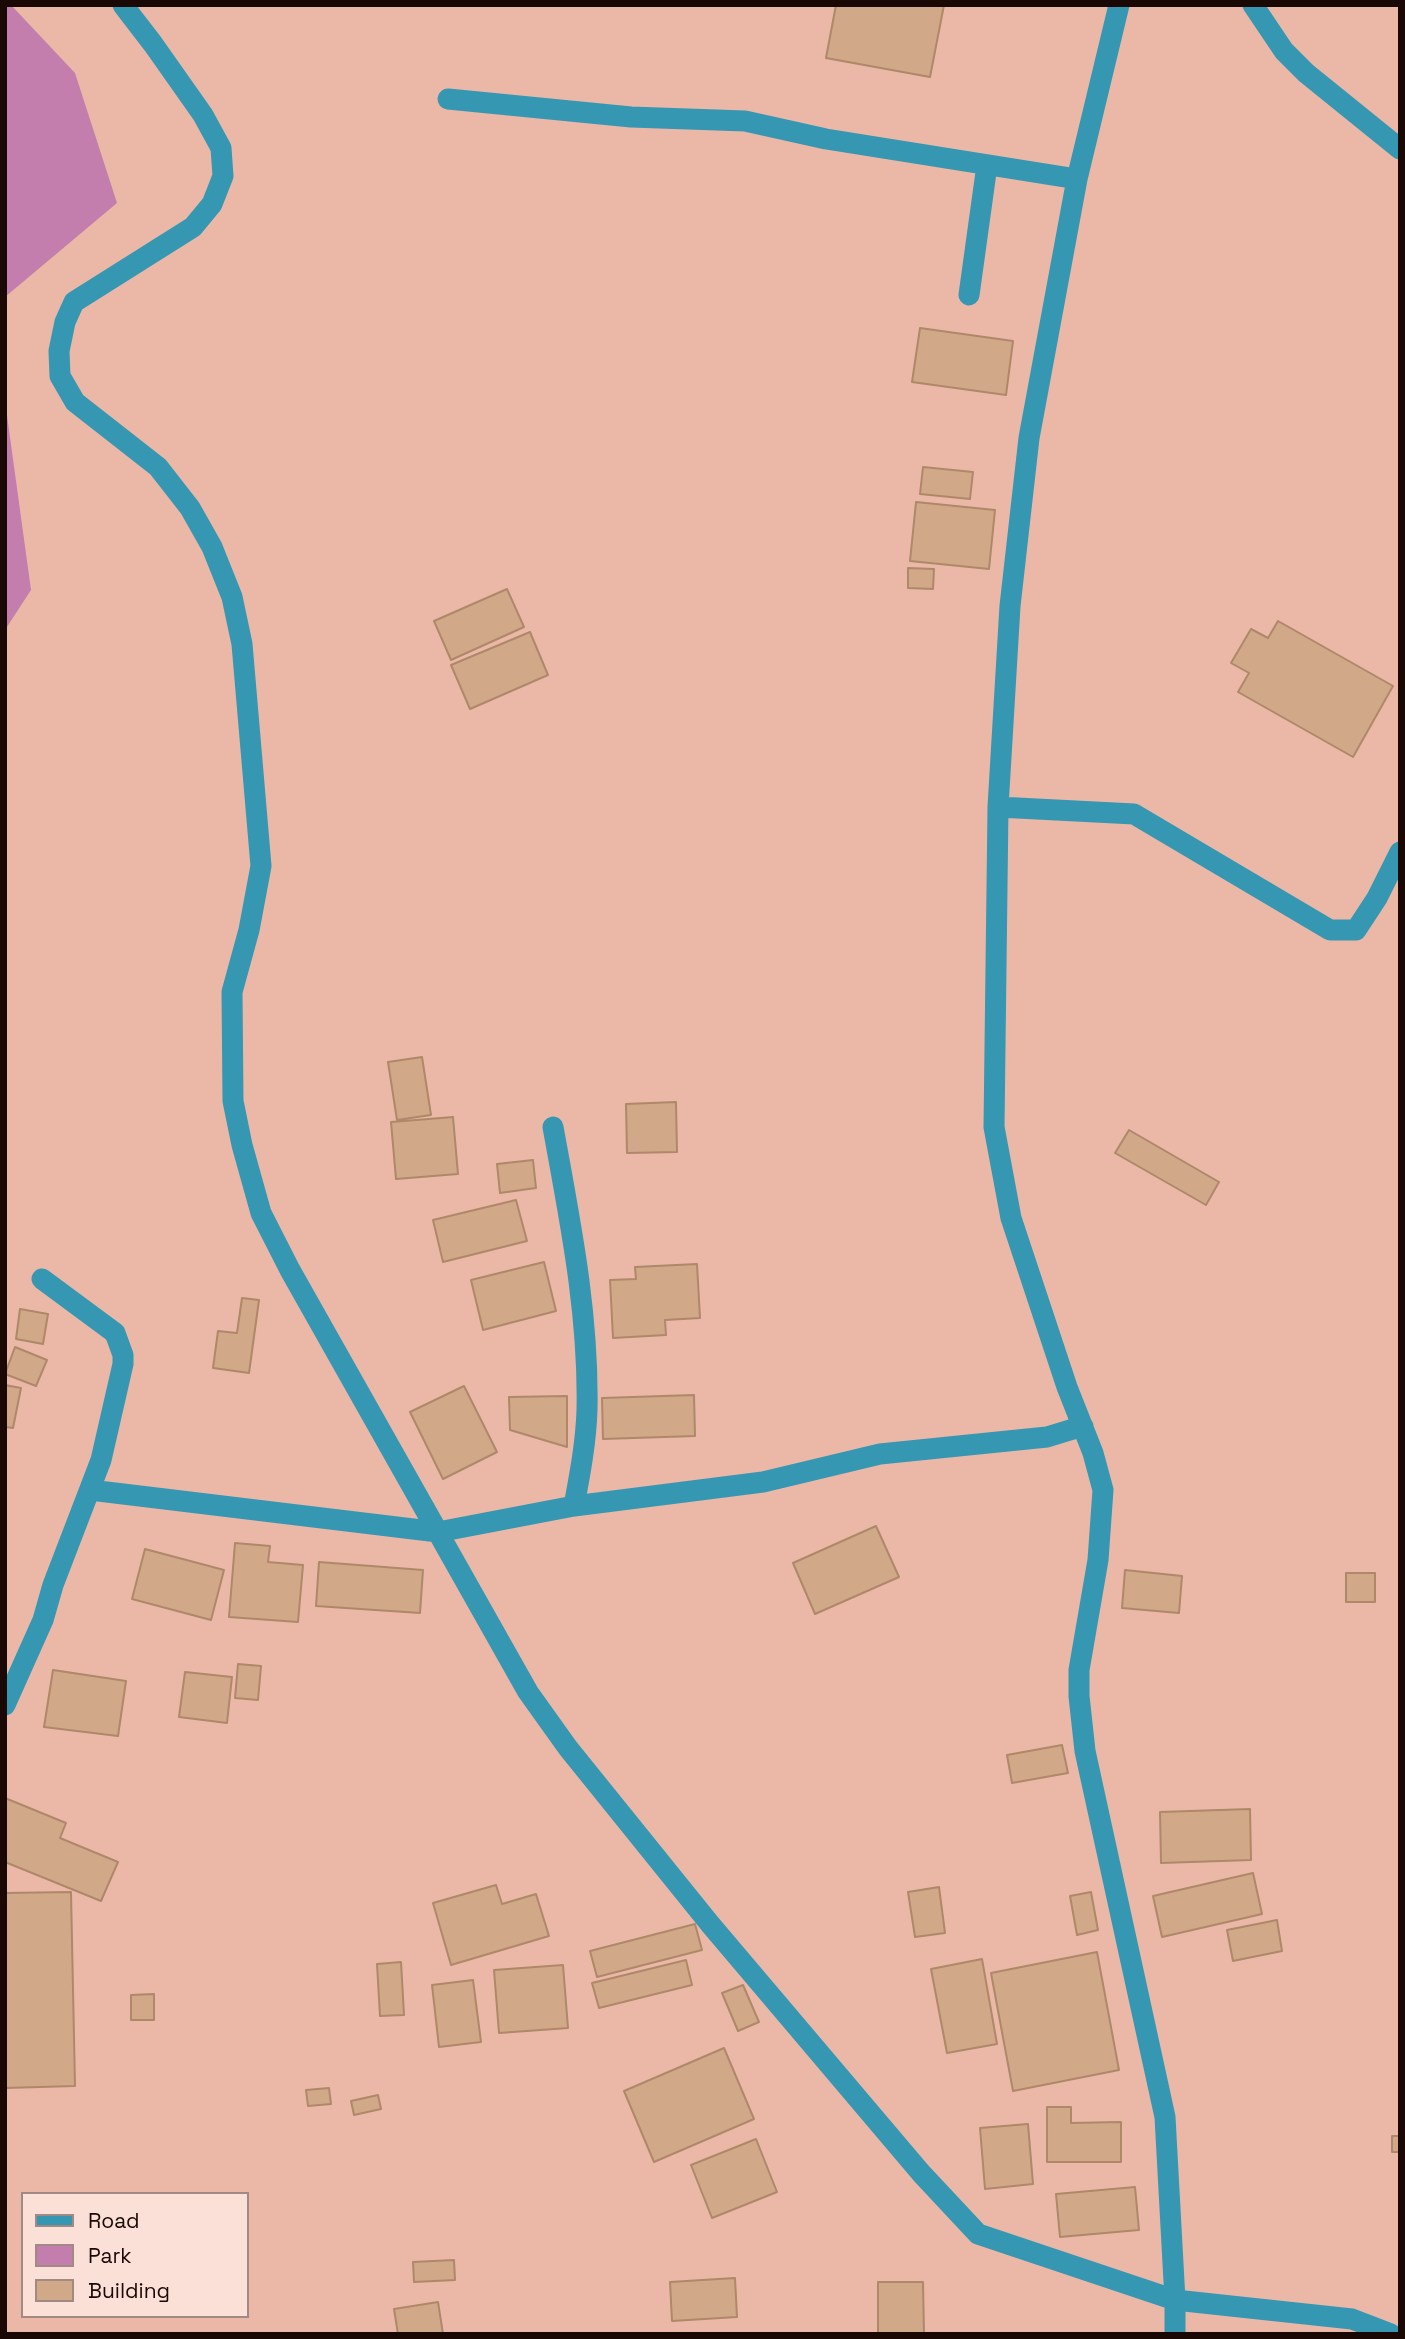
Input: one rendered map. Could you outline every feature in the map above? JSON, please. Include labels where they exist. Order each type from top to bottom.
[{"type":"street","points":[[122,5],[203,115],[220,148],[223,176],[212,204],[193,227],[74,302],[65,322],[59,351],[60,376],[75,402],[158,467],[190,508],[212,547],[232,597],[243,656],[261,866],[249,930],[232,992],[233,1101],[261,1213],[290,1270],[528,1692],[568,1748],[710,1924],[921,2172],[978,2234],[1175,2301],[1352,2319],[1391,2334]]},
{"type":"street","points":[[1119,5],[1077,179],[1029,438],[1010,606],[999,807],[993,1127],[1011,1218],[1103,1490],[1098,1560],[1079,1670],[1080,1706],[1085,1751],[1165,2117],[1175,2334]]},
{"type":"street","points":[[1253,5],[1284,51],[1306,73],[1400,149]]},
{"type":"street","points":[[448,99],[631,117],[744,121],[826,139],[1077,179]]},
{"type":"street","points":[[969,295],[988,165]]},
{"type":"street","points":[[999,807],[1134,814],[1330,930],[1356,930],[1377,898],[1400,852]]},
{"type":"street","points":[[553,1127],[579,1267],[586,1358],[587,1411],[574,1506]]},
{"type":"street","points":[[5,1705],[43,1620],[53,1585],[101,1460],[120,1385],[123,1355],[115,1333],[42,1279]]},
{"type":"street","points":[[90,1490],[438,1532],[574,1506],[763,1482],[880,1454],[1047,1437],[1083,1426]]},
{"type":"green space","points":[[5,5],[11,5],[75,73],[117,203],[5,297]]},
{"type":"green space","points":[[5,401],[31,590],[5,630]]},
{"type":"building","points":[[836,5],[944,5],[930,77],[826,58]]},
{"type":"building","points":[[920,328],[1013,341],[1006,395],[912,382]]},
{"type":"building","points":[[923,467],[973,472],[970,499],[920,494]]},
{"type":"building","points":[[916,502],[995,510],[989,569],[910,561]]},
{"type":"building","points":[[908,568],[934,569],[933,589],[908,588]]},
{"type":"building","points":[[507,589],[524,627],[451,660],[434,621]]},
{"type":"building","points":[[1278,621],[1393,686],[1353,757],[1238,692],[1249,673],[1231,663],[1251,629],[1268,638]]},
{"type":"building","points":[[530,632],[548,675],[470,709],[451,665]]},
{"type":"building","points":[[422,1057],[431,1115],[397,1120],[388,1062]]},
{"type":"building","points":[[676,1102],[677,1152],[627,1153],[626,1104]]},
{"type":"building","points":[[453,1117],[458,1174],[396,1179],[391,1122]]},
{"type":"building","points":[[1129,1130],[1219,1182],[1206,1205],[1115,1153]]},
{"type":"building","points":[[533,1160],[536,1188],[500,1193],[497,1164]]},
{"type":"building","points":[[516,1200],[527,1241],[443,1262],[433,1220]]},
{"type":"building","points":[[544,1262],[556,1311],[483,1330],[471,1280]]},
{"type":"building","points":[[697,1264],[700,1318],[665,1320],[666,1335],[613,1338],[610,1280],[636,1279],[635,1267]]},
{"type":"building","points":[[242,1298],[259,1300],[249,1373],[213,1368],[218,1331],[237,1333]]},
{"type":"building","points":[[20,1309],[48,1314],[43,1344],[16,1339]]},
{"type":"building","points":[[15,1347],[47,1360],[36,1386],[5,1374]]},
{"type":"building","points":[[5,1385],[21,1388],[13,1428],[5,1427]]},
{"type":"building","points":[[464,1386],[497,1452],[443,1479],[410,1412]]},
{"type":"building","points":[[694,1395],[695,1436],[603,1439],[602,1398]]},
{"type":"building","points":[[567,1396],[567,1447],[510,1430],[509,1397]]},
{"type":"building","points":[[876,1526],[899,1577],[815,1614],[793,1563]]},
{"type":"building","points":[[235,1543],[270,1546],[268,1562],[303,1565],[298,1622],[229,1617]]},
{"type":"building","points":[[145,1549],[224,1570],[211,1620],[132,1599]]},
{"type":"building","points":[[319,1562],[423,1570],[420,1613],[316,1606]]},
{"type":"building","points":[[1125,1570],[1182,1576],[1179,1613],[1122,1608]]},
{"type":"building","points":[[1346,1573],[1375,1573],[1375,1602],[1346,1602]]},
{"type":"building","points":[[238,1664],[261,1666],[258,1700],[235,1698]]},
{"type":"building","points":[[53,1670],[126,1681],[118,1736],[44,1727]]},
{"type":"building","points":[[185,1672],[232,1677],[227,1723],[179,1717]]},
{"type":"building","points":[[1062,1745],[1068,1773],[1012,1783],[1007,1755]]},
{"type":"building","points":[[5,1798],[66,1823],[60,1838],[118,1862],[101,1901],[5,1862]]},
{"type":"building","points":[[1250,1809],[1251,1860],[1161,1863],[1160,1812]]},
{"type":"building","points":[[1253,1873],[1262,1914],[1162,1937],[1153,1896]]},
{"type":"building","points":[[496,1885],[502,1904],[536,1894],[549,1936],[451,1965],[433,1903]]},
{"type":"building","points":[[939,1887],[945,1933],[915,1937],[908,1892]]},
{"type":"building","points":[[71,1892],[75,2086],[5,2088],[5,1893]]},
{"type":"building","points":[[1091,1892],[1098,1930],[1077,1935],[1070,1896]]},
{"type":"building","points":[[1277,1920],[1282,1951],[1233,1961],[1227,1930]]},
{"type":"building","points":[[695,1924],[702,1950],[597,1977],[590,1951]]},
{"type":"building","points":[[1097,1952],[1119,2070],[1013,2091],[991,1973]]},
{"type":"building","points":[[982,1959],[997,2044],[947,2053],[931,1969]]},
{"type":"building","points":[[686,1960],[692,1985],[599,2008],[592,1983]]},
{"type":"building","points":[[401,1962],[404,2015],[380,2016],[377,1964]]},
{"type":"building","points":[[563,1965],[568,2028],[499,2033],[494,1970]]},
{"type":"building","points":[[473,1980],[481,2042],[439,2047],[432,1985]]},
{"type":"building","points":[[743,1985],[759,2022],[738,2031],[722,1993]]},
{"type":"building","points":[[154,1994],[154,2020],[131,2020],[131,1995]]},
{"type":"building","points":[[724,2048],[754,2119],[654,2162],[624,2091]]},
{"type":"building","points":[[329,2088],[331,2104],[308,2106],[306,2090]]},
{"type":"building","points":[[378,2095],[381,2109],[354,2115],[351,2101]]},
{"type":"building","points":[[1047,2107],[1071,2107],[1071,2123],[1121,2122],[1121,2162],[1047,2162]]},
{"type":"building","points":[[1028,2124],[1033,2184],[985,2189],[980,2128]]},
{"type":"building","points":[[1392,2136],[1400,2136],[1400,2152],[1392,2152]]},
{"type":"building","points":[[756,2139],[777,2192],[712,2218],[691,2165]]},
{"type":"building","points":[[1135,2187],[1139,2230],[1060,2237],[1056,2194]]},
{"type":"building","points":[[454,2260],[455,2280],[414,2282],[413,2262]]},
{"type":"building","points":[[735,2278],[737,2317],[672,2321],[670,2282]]},
{"type":"building","points":[[878,2282],[923,2282],[924,2334],[878,2334]]},
{"type":"building","points":[[438,2302],[443,2334],[398,2334],[394,2309]]}]
